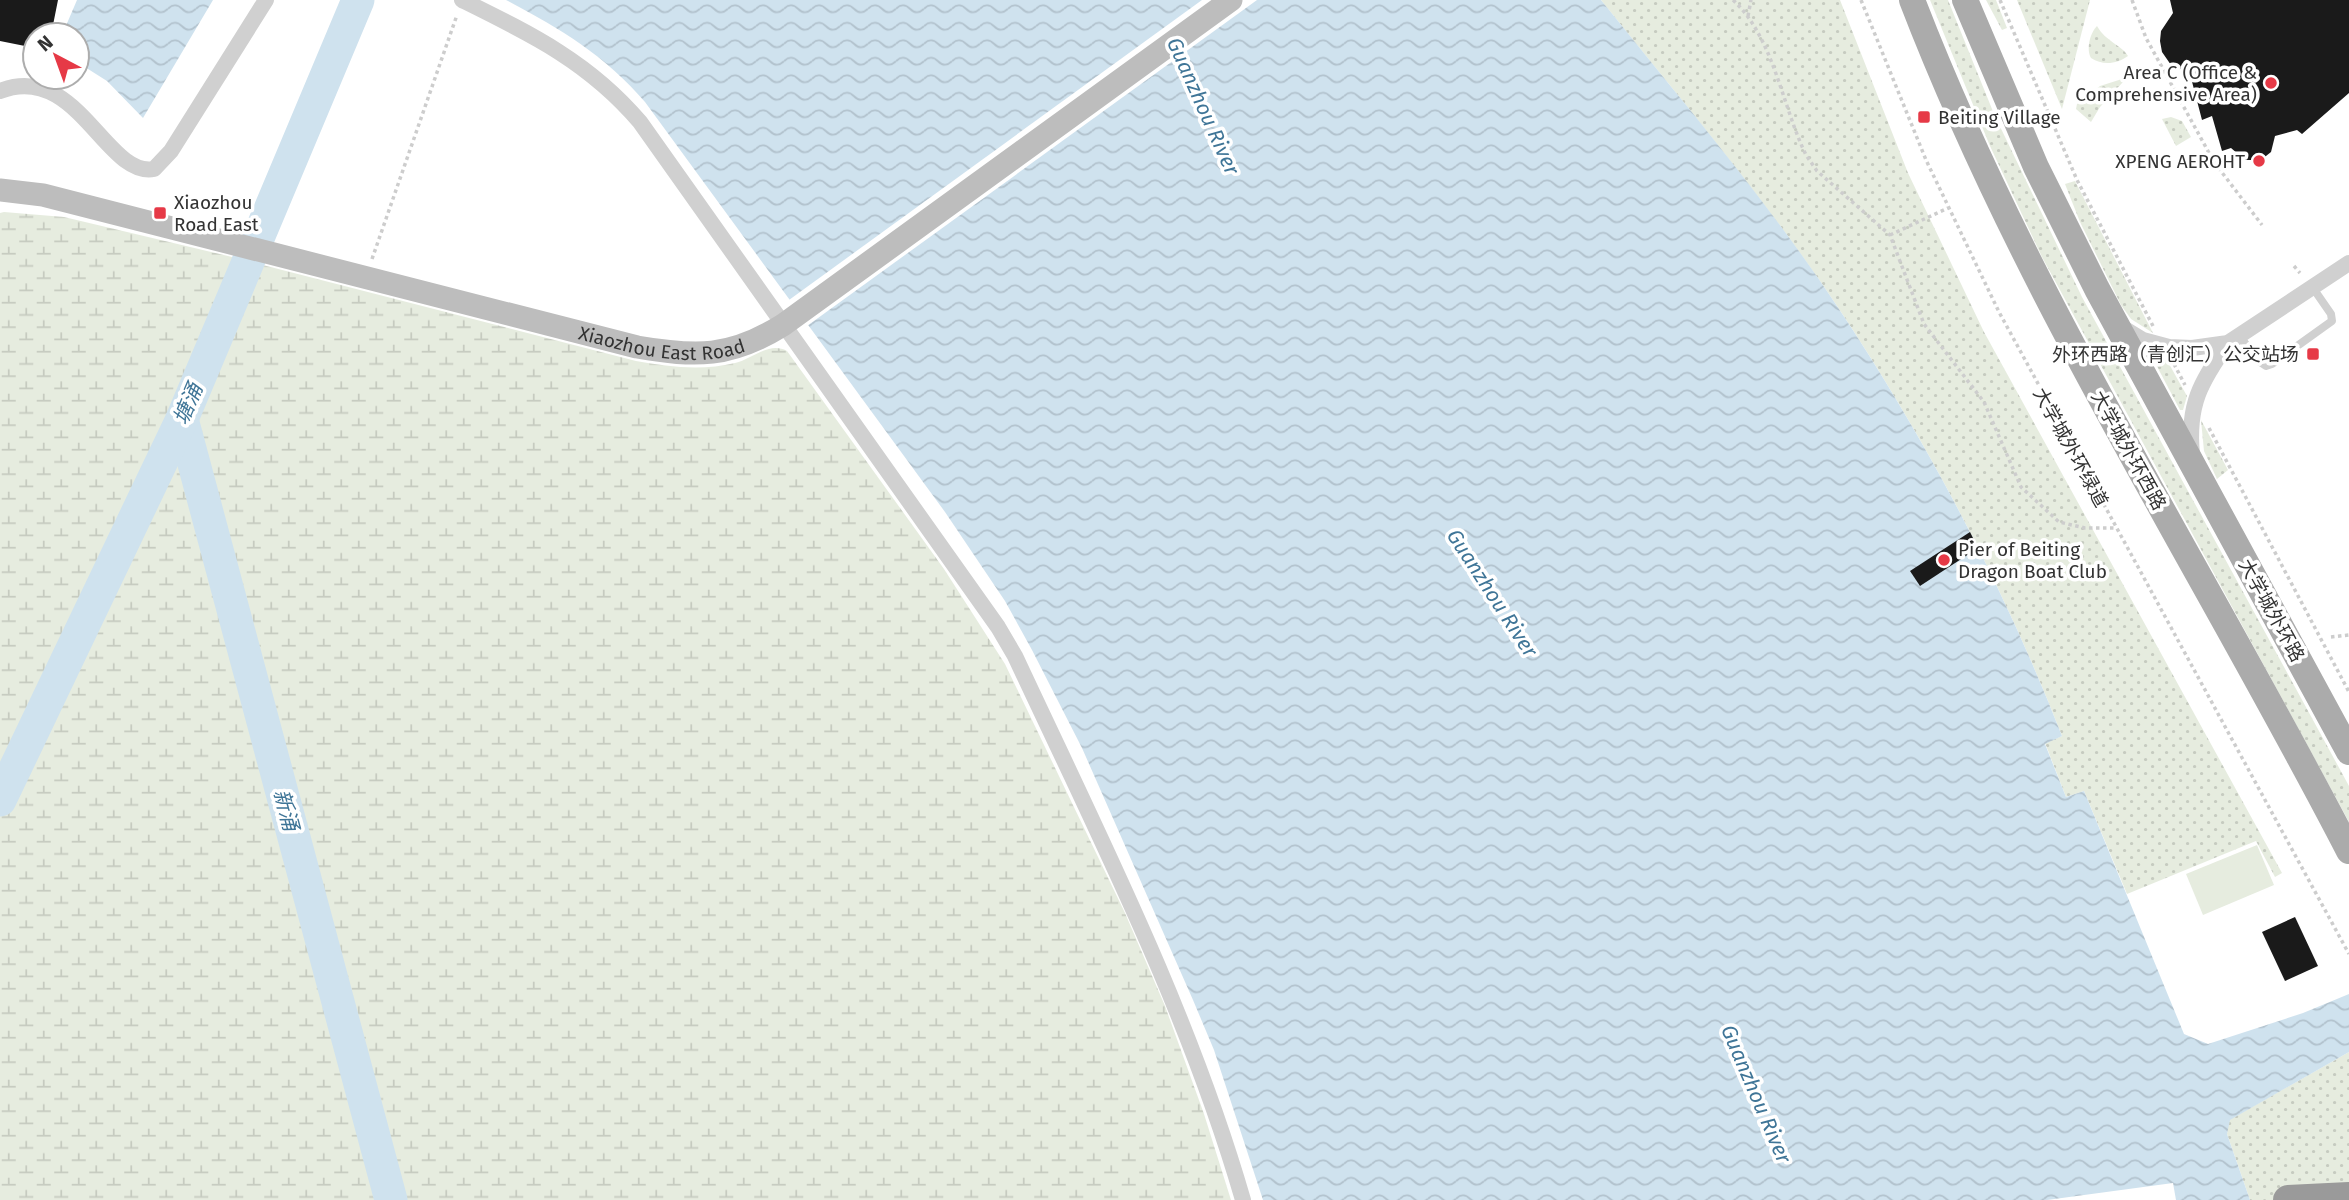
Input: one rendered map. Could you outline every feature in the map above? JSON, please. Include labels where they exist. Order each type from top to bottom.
[{"type":"highway","points":[[2288,1200],[2349,1197]]},
{"type":"main road","name":"Xiaozhou East Road","points":[[0,190],[43,195],[637,347],[670,353],[702,354],[731,349],[760,338],[791,320],[1231,0]]},
{"type":"main road","name":"大学城外环西路","points":[[1912,0],[1954,102],[2035,277],[2349,851]]},
{"type":"main road","points":[[1965,0],[2036,167],[2113,320],[2195,468]]},
{"type":"main road","name":"大学城外环路","points":[[2195,468],[2349,752]]},
{"type":"street","points":[[0,91],[27,86],[48,92],[88,120],[129,164],[142,169],[154,169],[171,151],[266,0]]},
{"type":"street","points":[[462,0],[528,32],[571,58],[605,85],[640,122],[791,320],[998,627],[1015,656],[1145,933],[1200,1072],[1243,1200]]},
{"type":"street","points":[[2195,468],[2190,438],[2193,408],[2201,385],[2234,340],[2349,263]]},
{"type":"street","points":[[2113,320],[2133,335],[2158,345],[2192,348],[2234,340]]},
{"type":"lane","points":[[2234,340],[2260,364],[2272,364],[2332,321],[2331,314],[2313,288]]},
{"type":"path","points":[[366,278],[462,0]]},
{"type":"path","points":[[1733,0],[1748,16],[1774,69],[1806,155],[1817,170],[1890,235],[1924,324],[1984,402],[2021,487],[2059,522],[2085,528],[2116,528]]},
{"type":"path","points":[[1748,16],[1751,0]]},
{"type":"path","name":"大学城外环绿道","points":[[1861,0],[1948,208],[2029,371],[2349,954]]},
{"type":"path","points":[[2000,0],[2077,180],[2158,334]]},
{"type":"path","points":[[2132,0],[2140,25],[2214,162],[2262,225]]},
{"type":"path","points":[[2158,60],[2164,57]]},
{"type":"path","points":[[1890,235],[1948,208]]},
{"type":"path","points":[[2294,266],[2300,273]]},
{"type":"path","points":[[2169,356],[2189,391]]},
{"type":"path","points":[[2207,425],[2349,692]]},
{"type":"path","points":[[2331,637],[2349,635]]},
{"type":"green space","points":[[1601,0],[1840,0],[1908,173],[1984,332],[2282,873],[2275,877],[2256,841],[2127,894],[2084,791],[2066,797],[2045,743],[2062,736],[2039,680],[1989,569],[1902,409],[1837,306],[1781,227]]},
{"type":"green space","points":[[1930,0],[1948,0],[1994,114],[2082,297],[2349,786],[2349,822],[2042,257],[1990,146]]},
{"type":"green space","points":[[1986,0],[1996,0],[2007,28],[2002,30]]},
{"type":"green space","points":[[2017,0],[2090,0],[2062,109]]},
{"type":"green space","points":[[2097,26],[2128,56],[2110,63],[2091,58],[2090,41]]},
{"type":"green space","points":[[2122,79],[2123,82],[2100,107],[2091,122],[2076,109],[2077,104],[2100,86]]},
{"type":"green space","points":[[2171,117],[2182,121],[2191,137],[2176,146],[2162,119]]},
{"type":"green space","points":[[2075,181],[2153,333],[2131,319],[2121,305],[2080,222],[2065,184]]},
{"type":"green space","points":[[0,213],[64,217],[228,256],[636,361],[710,367],[735,363],[767,349],[780,348],[787,351],[944,569],[1005,664],[1125,913],[1165,1006],[1204,1114],[1231,1200],[0,1200]]},
{"type":"green space","points":[[2152,352],[2164,355],[2187,396],[2183,410],[2180,410],[2151,355]]},
{"type":"green space","points":[[2201,420],[2228,470],[2217,479],[2204,451]]},
{"type":"green space","points":[[2257,845],[2274,885],[2203,915],[2186,874]]},
{"type":"green space","points":[[2349,1052],[2349,1200],[2250,1200],[2227,1134],[2229,1120]]},
{"type":"water","points":[[77,0],[213,0],[143,118],[107,81],[91,71],[91,21],[68,21]]},
{"type":"water","name":"Guanzhou River","points":[[506,0],[1601,0],[1722,150],[1810,266],[1870,357],[1932,462],[1989,569],[2062,736],[2045,744],[2066,797],[2084,791],[2184,1034],[2208,1044],[2303,1013],[2349,994],[2349,1052],[2230,1120],[2227,1134],[2250,1200],[1263,1200],[1214,1050],[1193,1000],[1082,748],[1005,601],[945,512],[645,102],[614,71],[581,44]]},
{"type":"pier","points":[[1202,0],[1257,0],[807,326],[789,300]]},
{"type":"pier","points":[[2173,1183],[2176,1200],[2047,1200]]},
{"type":"building","points":[[0,0],[58,0],[54,21],[21,21],[21,45],[0,41]]},
{"type":"building","name":"Area C (Office & Comprehensive Area)","points":[[2170,0],[2349,0],[2349,93],[2302,134],[2297,130],[2275,136],[2271,152],[2261,160],[2245,160],[2231,148],[2222,151],[2212,116],[2202,120],[2190,74],[2171,65],[2162,52],[2161,31],[2173,13]]},
{"type":"building","name":"Pier of Beiting Dragon Boat Club","points":[[1970,532],[1978,548],[1920,586],[1910,571]]},
{"type":"building","points":[[2295,917],[2318,966],[2285,981],[2262,932]]},
{"type":"waterway","name":"塘涌","points":[[0,800],[182,419],[358,0]]},
{"type":"waterway","name":"新涌","points":[[182,419],[391,1200]]},
{"type":"place","name":"Area C (Office & Comprehensive Area)","points":[[2271,83]]},
{"type":"place","name":"Beiting Village","points":[[1924,117]]},
{"type":"place","name":"XPENG AEROHT","points":[[2259,161]]},
{"type":"place","name":"Xiaozhou Road East","points":[[160,213]]},
{"type":"place","name":"外环西路（青创汇）公交站场","points":[[2313,354]]},
{"type":"place","name":"Pier of Beiting Dragon Boat Club","points":[[1944,560]]}]
